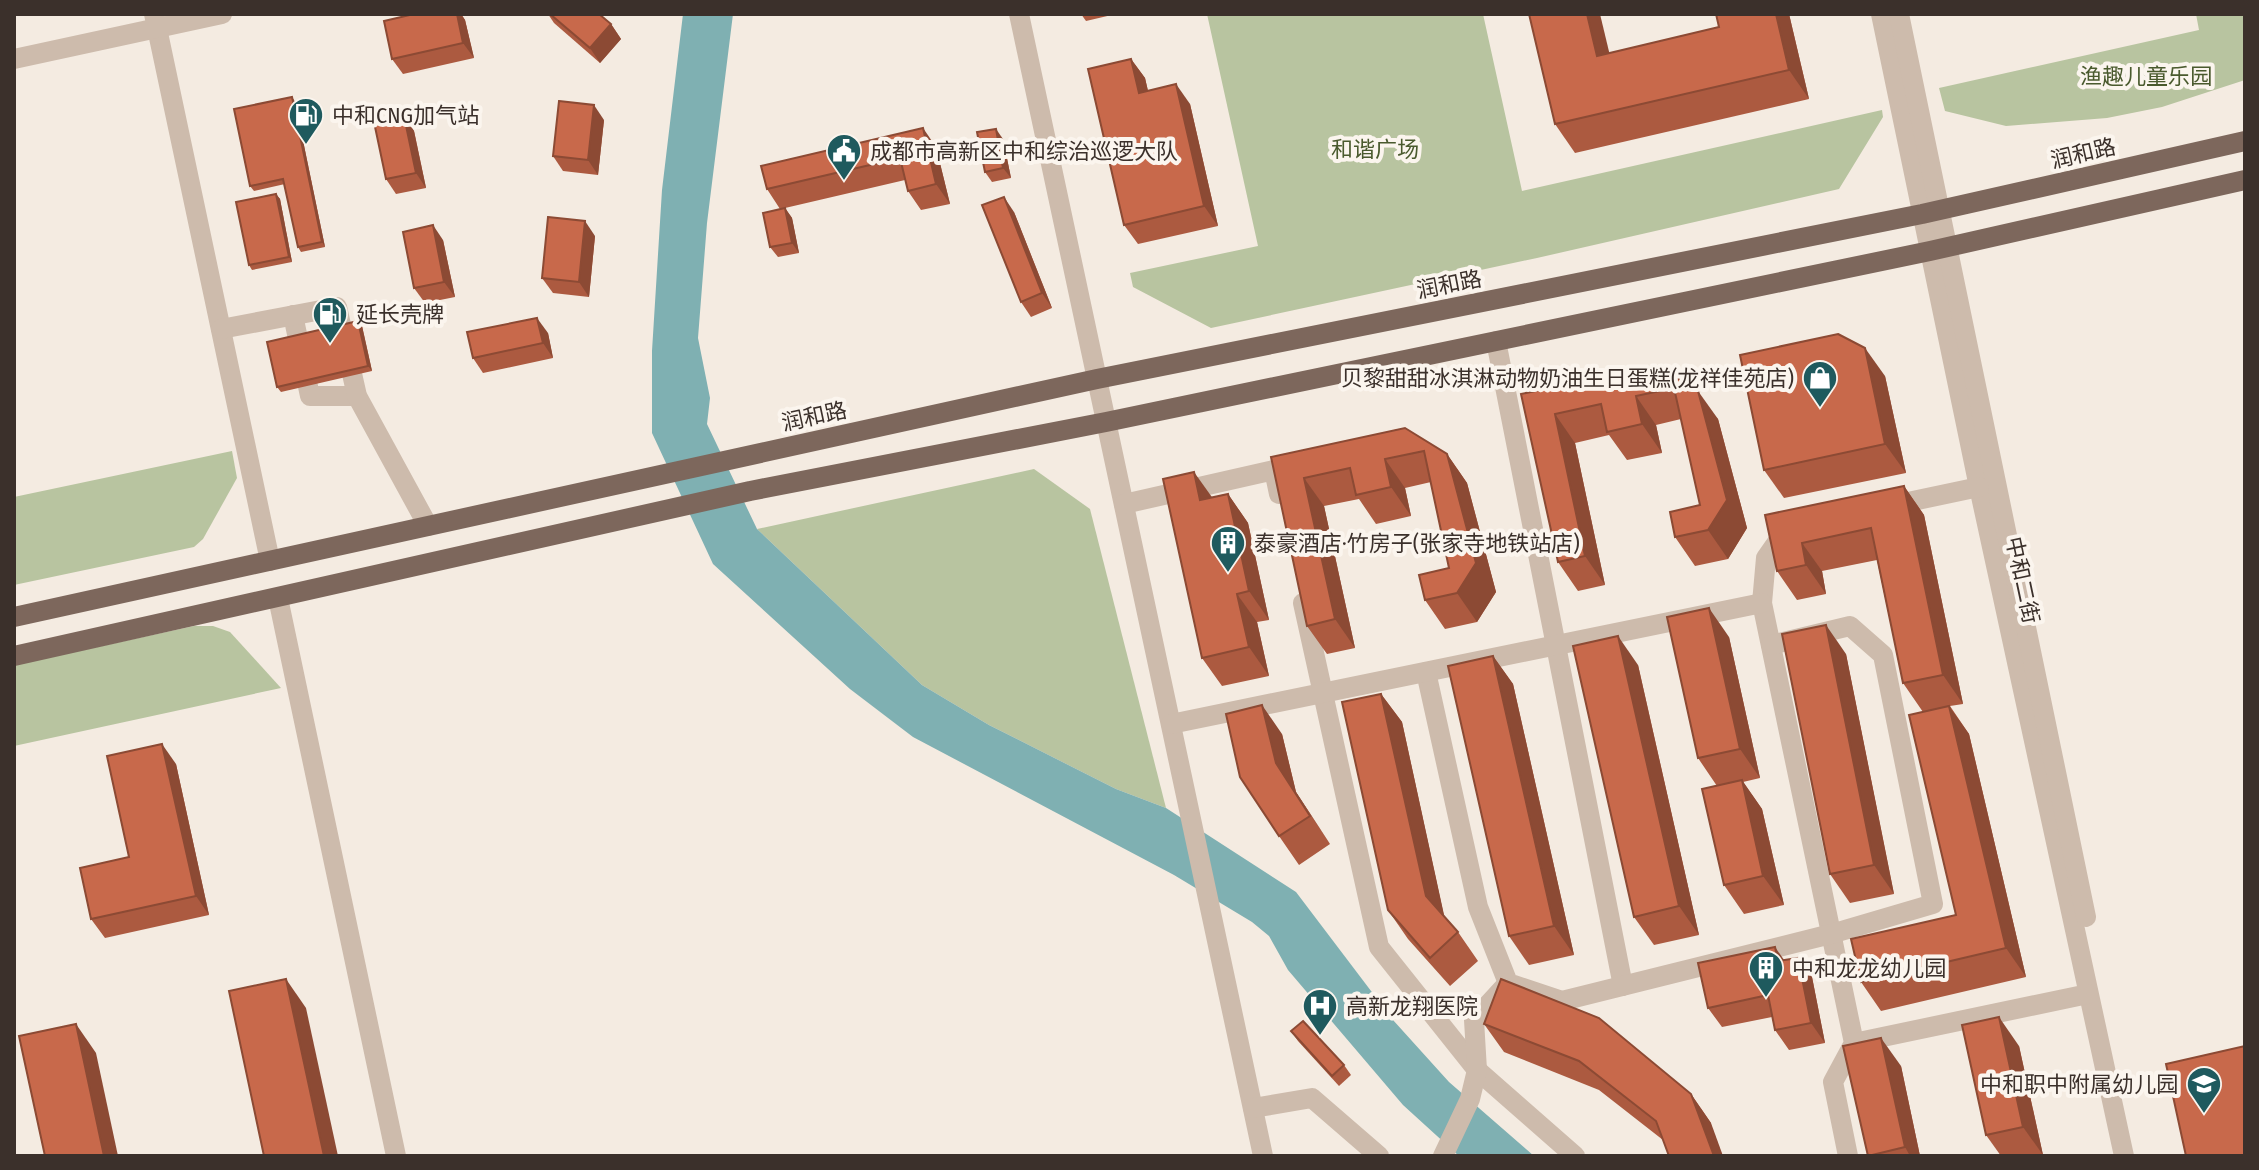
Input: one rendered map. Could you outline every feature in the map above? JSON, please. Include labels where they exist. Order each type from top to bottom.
[{"type":"main road","name":"润和路","points":[[14,617],[1097,379],[1930,212],[2245,141]]},
{"type":"main road","points":[[14,656],[750,491],[1106,422],[1496,341],[1938,249],[2245,180]]},
{"type":"street","points":[[14,59],[156,21],[222,14]]},
{"type":"street","points":[[1019,14],[1263,1156]]},
{"type":"street","name":"中和二街","points":[[1881,14],[1930,212],[2137,1156]]},
{"type":"street","name":"中和二街","points":[[1899,14],[1930,212]]},
{"type":"street","points":[[156,21],[270,561]]},
{"type":"street","name":"中和二街","points":[[1938,249],[1979,487],[2124,1156]]},
{"type":"street","points":[[221,329],[337,307],[357,396],[428,526]]},
{"type":"street","points":[[293,315],[310,396],[357,396]]},
{"type":"street","points":[[1496,341],[1623,986]]},
{"type":"street","points":[[1124,504],[1274,470],[1284,514]]},
{"type":"street","points":[[1876,508],[1979,487]]},
{"type":"street","points":[[1803,524],[1788,527],[1766,558],[1762,603],[1854,1043],[1833,1082],[1848,1156]]},
{"type":"street","points":[[1300,589],[1379,947],[1477,1070],[1575,1156]]},
{"type":"street","points":[[278,598],[396,1156]]},
{"type":"street","points":[[1171,724],[1762,603]]},
{"type":"street","points":[[1508,983],[1562,1001],[1831,934],[1933,904],[1883,655],[1850,626],[1771,645]]},
{"type":"street","points":[[1426,672],[1478,907],[1508,983]]},
{"type":"street","points":[[1443,1156],[1470,1099],[1477,1070],[1474,1020],[1508,983]]},
{"type":"street","points":[[1854,1043],[2088,994]]},
{"type":"street","points":[[1253,1108],[1312,1098],[1379,1156]]},
{"type":"green space","name":"和谐广场","points":[[1207,14],[1483,14],[1522,191],[1882,110],[1883,117],[1839,189],[1211,328],[1133,287],[1130,273],[1258,246]]},
{"type":"green space","name":"渔趣儿童乐园","points":[[2196,14],[2245,14],[2245,80],[2162,107],[2107,118],[2006,126],[1945,111],[1939,88],[2199,30]]},
{"type":"green space","points":[[232,451],[237,478],[203,539],[194,547],[14,585],[14,497]]},
{"type":"green space","points":[[1034,469],[1090,509],[1166,808],[1116,789],[989,725],[922,685],[757,529]]},
{"type":"green space","points":[[194,626],[213,626],[230,632],[281,688],[14,746],[14,665]]},
{"type":"water","points":[[683,14],[733,14],[707,223],[698,338],[710,398],[707,424],[757,529],[922,685],[989,725],[1116,789],[1166,808],[1296,892],[1393,1020],[1449,1082],[1534,1156],[1459,1156],[1403,1105],[1288,970],[1269,936],[1252,922],[1174,875],[913,737],[850,689],[713,564],[652,433],[652,351],[662,190]]},
{"type":"building","points":[[414,14],[457,14],[463,43],[392,59],[384,21]]},
{"type":"building","points":[[550,14],[599,14],[611,24],[590,48]]},
{"type":"building","points":[[1529,14],[1587,14],[1597,56],[1719,27],[1716,14],[1776,14],[1789,70],[1555,124]]},
{"type":"building","points":[[1131,59],[1139,93],[1176,84],[1204,206],[1124,225],[1088,69]]},
{"type":"building","points":[[292,97],[322,242],[298,247],[283,179],[250,186],[234,109]]},
{"type":"building","points":[[559,101],[594,105],[588,160],[553,156]]},
{"type":"building","points":[[404,116],[416,173],[386,179],[374,122]]},
{"type":"building","points":[[923,128],[936,184],[908,191],[900,158],[767,189],[761,166]]},
{"type":"building","points":[[996,129],[1003,168],[985,172],[977,132]]},
{"type":"building","points":[[276,194],[289,257],[249,265],[236,202]]},
{"type":"building","points":[[1004,197],[1042,293],[1021,302],[982,205]]},
{"type":"building","points":[[785,208],[792,243],[770,247],[763,213]]},
{"type":"building","points":[[548,217],[585,221],[579,282],[542,278]]},
{"type":"building","points":[[433,225],[444,282],[414,288],[403,232]]},
{"type":"building","points":[[537,318],[543,343],[473,358],[467,332]]},
{"type":"building","points":[[358,321],[368,366],[277,387],[267,342]]},
{"type":"building","points":[[1838,334],[1865,348],[1885,444],[1764,470],[1740,355]]},
{"type":"building","points":[[1656,365],[1698,391],[1727,500],[1708,530],[1675,537],[1670,512],[1700,505],[1674,388],[1636,396],[1642,424],[1607,432],[1601,404],[1555,414],[1585,556],[1558,562],[1521,394]]},
{"type":"building","points":[[1405,428],[1447,454],[1476,563],[1457,593],[1425,600],[1419,575],[1449,568],[1424,451],[1385,459],[1391,487],[1356,495],[1350,468],[1304,478],[1335,619],[1307,626],[1271,457]]},
{"type":"building","name":"泰豪酒店·竹房子(张家寺地铁站店)","points":[[1194,472],[1200,500],[1228,494],[1249,591],[1237,594],[1249,647],[1202,658],[1163,479]]},
{"type":"building","points":[[1904,486],[1943,675],[1903,683],[1871,528],[1802,543],[1806,565],[1777,571],[1765,515]]},
{"type":"building","points":[[1709,608],[1740,749],[1698,758],[1667,617]]},
{"type":"building","points":[[1826,625],[1874,865],[1830,874],[1782,634]]},
{"type":"building","points":[[1618,636],[1679,906],[1634,917],[1573,646]]},
{"type":"building","points":[[1493,656],[1554,926],[1509,936],[1448,666]]},
{"type":"building","points":[[1381,694],[1426,896],[1458,932],[1430,958],[1388,910],[1342,702]]},
{"type":"building","points":[[1262,705],[1276,763],[1310,816],[1279,836],[1240,777],[1226,714]]},
{"type":"building","points":[[1949,706],[2006,948],[1861,982],[1851,939],[1956,915],[1909,715]]},
{"type":"building","points":[[162,744],[196,896],[91,919],[80,868],[129,857],[107,756]]},
{"type":"building","points":[[1742,780],[1763,876],[1724,885],[1702,789]]},
{"type":"building","points":[[1775,947],[1778,961],[1798,958],[1811,1023],[1775,1030],[1768,995],[1708,1008],[1698,963]]},
{"type":"building","points":[[286,979],[324,1156],[264,1156],[229,991]]},
{"type":"building","points":[[1501,979],[1599,1018],[1691,1094],[1714,1156],[1669,1156],[1656,1121],[1579,1061],[1484,1024]]},
{"type":"building","points":[[1999,1017],[2023,1127],[1986,1135],[1962,1025]]},
{"type":"building","points":[[1303,1021],[1344,1065],[1332,1076],[1291,1031]]},
{"type":"building","points":[[76,1024],[104,1156],[45,1156],[19,1036]]},
{"type":"building","points":[[1881,1038],[1905,1147],[1868,1156],[1843,1046]]},
{"type":"building","name":"中和职中附属幼儿园","points":[[2245,1046],[2245,1156],[2186,1156],[2166,1064]]},
{"type":"place","name":"中和CNG加气站","points":[[306,146]]},
{"type":"place","name":"成都市高新区中和综治巡逻大队","points":[[844,182]]},
{"type":"place","name":"延长壳牌","points":[[330,345]]},
{"type":"place","name":"贝黎甜甜冰淇淋动物奶油生日蛋糕(龙祥佳苑店)","points":[[1820,409]]},
{"type":"place","name":"泰豪酒店·竹房子(张家寺地铁站店)","points":[[1228,574]]},
{"type":"place","name":"中和龙龙幼儿园","points":[[1766,999]]},
{"type":"place","name":"高新龙翔医院","points":[[1320,1037]]},
{"type":"place","name":"中和职中附属幼儿园","points":[[2204,1115]]}]
